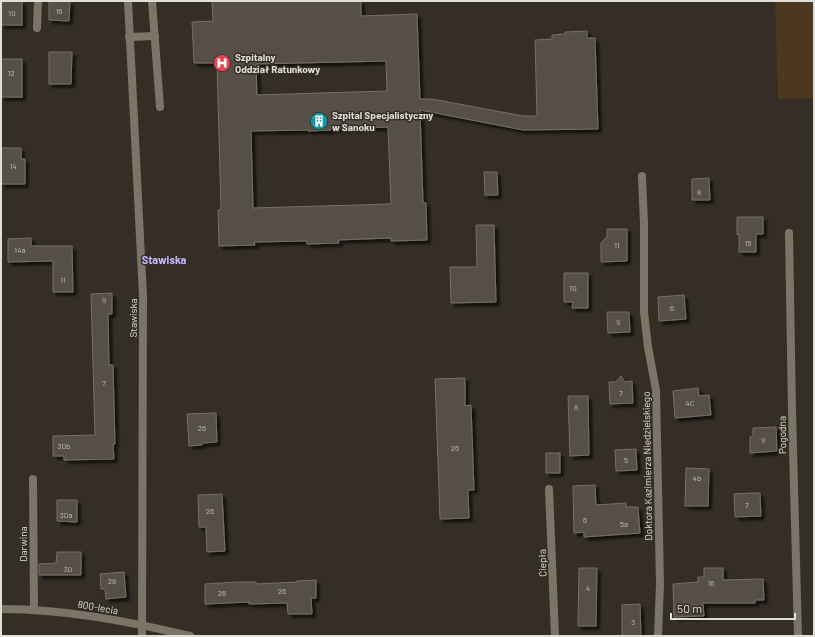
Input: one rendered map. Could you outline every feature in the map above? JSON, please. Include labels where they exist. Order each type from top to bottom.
[{"type":"street","points":[[37,28],[38,1]]},
{"type":"street","name":"Stawiska","points":[[128,1],[143,296],[142,636]]},
{"type":"street","points":[[152,1],[160,107]]},
{"type":"street","points":[[129,37],[155,36]]},
{"type":"street","name":"Doktora Kazimierza Niedzielskiego","points":[[642,176],[644,224],[644,312],[648,347],[656,390],[660,583],[658,636]]},
{"type":"street","name":"Pogodna","points":[[789,232],[792,426],[798,636]]},
{"type":"street","name":"Darwina","points":[[33,479],[34,609]]},
{"type":"street","name":"Ciepła","points":[[549,489],[555,636]]},
{"type":"street","name":"800-lecia","points":[[1,609],[34,609],[74,613],[142,624],[190,636]]},
{"type":"shaded area","points":[[775,1],[814,1],[814,98],[778,99]]},
{"type":"building","points":[[1,1],[22,1],[22,25],[1,25]]},
{"type":"building","points":[[49,1],[70,1],[69,21],[49,20]]},
{"type":"building","name":"Szpital Specjalistyczny w Sanoku","points":[[212,1],[361,1],[361,16],[417,14],[420,99],[432,99],[523,116],[537,116],[535,40],[552,39],[552,35],[565,34],[565,32],[587,31],[587,38],[595,38],[598,129],[523,130],[420,110],[423,203],[426,203],[427,240],[391,241],[391,238],[338,240],[339,243],[307,244],[307,241],[254,242],[255,245],[219,246],[218,210],[221,209],[217,63],[194,63],[192,22],[213,21]],"holes":[[[386,61],[387,91],[257,95],[256,64]],[[388,127],[391,204],[253,208],[251,131],[308,131]]]},
{"type":"building","points":[[49,52],[72,52],[71,84],[49,84]]},
{"type":"building","points":[[1,59],[22,59],[22,97],[1,97]]},
{"type":"building","points":[[1,148],[21,148],[21,159],[25,159],[25,184],[1,184]]},
{"type":"building","points":[[484,172],[497,172],[498,195],[485,195]]},
{"type":"building","points":[[709,178],[710,200],[692,200],[692,179]]},
{"type":"building","points":[[737,217],[763,217],[763,234],[756,234],[756,252],[739,252]]},
{"type":"building","points":[[476,225],[494,225],[496,302],[451,303],[450,267],[477,267]]},
{"type":"building","points":[[607,229],[627,229],[627,261],[601,262],[601,243],[607,237]]},
{"type":"building","points":[[31,238],[31,246],[72,246],[73,292],[53,292],[53,261],[8,262],[8,239]]},
{"type":"building","points":[[564,273],[588,273],[588,308],[572,308],[573,302],[564,302]]},
{"type":"building","points":[[112,293],[112,314],[108,314],[109,365],[113,365],[114,459],[64,460],[64,456],[53,456],[53,436],[95,435],[91,294]]},
{"type":"building","points":[[684,295],[686,319],[659,321],[658,297]]},
{"type":"building","points":[[607,312],[629,312],[630,332],[608,333]]},
{"type":"building","points":[[621,376],[625,382],[632,381],[633,403],[610,404],[609,382],[616,382]]},
{"type":"building","points":[[465,378],[465,406],[471,405],[474,490],[468,490],[469,518],[440,519],[435,379]]},
{"type":"building","points":[[698,388],[699,396],[709,395],[711,415],[675,418],[673,391]]},
{"type":"building","points":[[568,396],[588,396],[589,455],[570,456]]},
{"type":"building","points":[[216,413],[217,442],[189,446],[187,414]]},
{"type":"building","points":[[776,427],[777,451],[750,453],[750,437],[753,436],[753,428]]},
{"type":"building","points":[[636,449],[637,470],[616,471],[615,450]]},
{"type":"building","points":[[546,453],[560,453],[560,473],[546,473]]},
{"type":"building","points":[[686,468],[709,469],[708,506],[685,506]]},
{"type":"building","points":[[595,485],[596,505],[626,503],[626,507],[638,507],[640,533],[584,537],[584,532],[574,533],[573,486]]},
{"type":"building","points":[[760,493],[761,516],[735,517],[734,494]]},
{"type":"building","points":[[222,494],[225,551],[207,552],[206,527],[199,527],[198,495]]},
{"type":"building","points":[[57,500],[77,500],[77,522],[57,521]]},
{"type":"building","points":[[57,552],[81,552],[81,575],[39,575],[39,564],[56,563]]},
{"type":"building","points":[[579,568],[597,568],[596,626],[578,626]]},
{"type":"building","points":[[704,568],[723,568],[723,580],[763,579],[764,600],[755,600],[755,603],[703,603],[704,616],[674,617],[673,584],[698,582],[698,577],[704,577]]},
{"type":"building","points":[[124,572],[126,597],[106,599],[105,589],[101,589],[100,574]]},
{"type":"building","points":[[316,580],[316,598],[311,598],[312,614],[288,614],[287,603],[249,604],[249,602],[205,604],[205,584],[256,582],[256,584]]},
{"type":"building","points":[[640,604],[641,636],[622,636],[622,605]]},
{"type":"place","name":"Szpitalny Oddział Ratunkowy","points":[[222,63]]},
{"type":"place","name":"Szpital Specjalistyczny w Sanoku","points":[[319,121]]},
{"type":"district","name":"Stawiska","points":[[164,260]]}]
